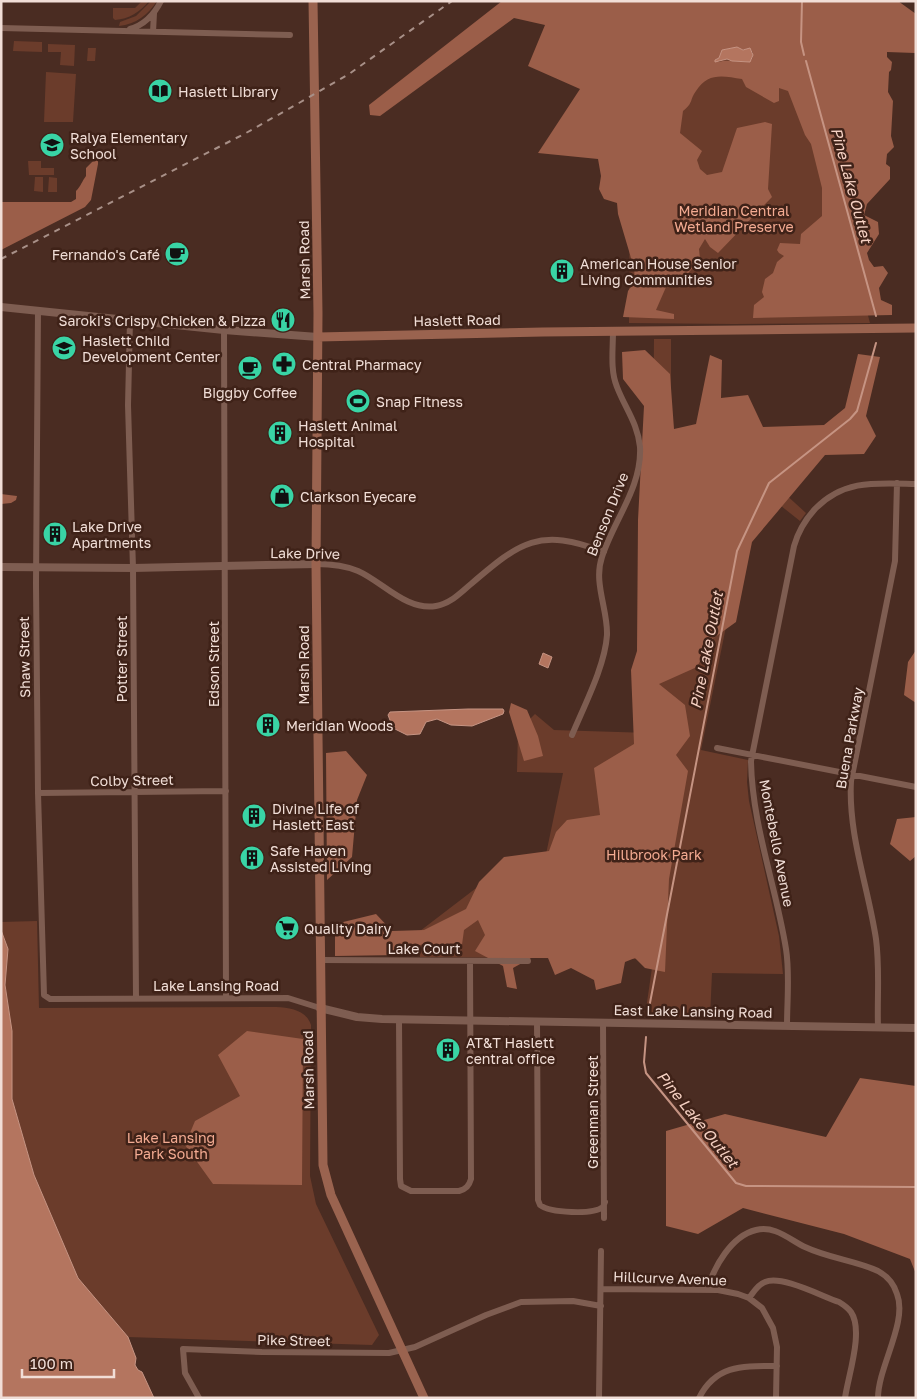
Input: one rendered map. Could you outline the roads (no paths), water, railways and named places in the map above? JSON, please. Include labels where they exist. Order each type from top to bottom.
[{"type":"main road","name":"Marsh Road","points":[[313,1],[318,337],[316,564],[323,1158],[326,1179],[331,1194],[424,1398]]},
{"type":"main road","name":"Haslett Road","points":[[318,337],[613,331],[916,328]]},
{"type":"street","points":[[118,31],[138,26],[154,13],[161,1]]},
{"type":"street","points":[[153,32],[154,13]]},
{"type":"street","points":[[1,28],[290,35]]},
{"type":"street","name":"Haslett Road","points":[[1,306],[224,330],[318,337]]},
{"type":"street","name":"Shaw Street","points":[[38,310],[36,567],[38,793],[43,993],[45,997],[50,999]]},
{"type":"street","name":"Potter Street","points":[[130,320],[129,452],[133,568],[136,998]]},
{"type":"street","name":"Edson Street","points":[[224,330],[226,997]]},
{"type":"street","name":"Benson Drive","points":[[572,735],[606,643],[606,621],[600,563],[634,486],[639,466],[639,439],[636,426],[618,391],[613,374],[613,331]]},
{"type":"street","name":"Buena Parkway","points":[[878,1028],[876,942],[852,824],[851,792],[895,561],[897,483]]},
{"type":"street","name":"Montebello Avenue","points":[[787,1026],[788,978],[786,950],[753,797],[752,754],[796,537],[805,521],[819,505],[829,496],[840,491],[863,484],[916,484]]},
{"type":"street","name":"Lake Drive","points":[[1,567],[133,568],[334,564],[356,570],[413,604],[432,607],[448,603],[500,559],[515,549],[532,543],[548,540],[565,540],[580,542],[604,552]]},
{"type":"street","points":[[717,748],[916,787]]},
{"type":"street","name":"Colby Street","points":[[38,793],[226,791]]},
{"type":"street","name":"Lake Court","points":[[320,960],[528,961]]},
{"type":"street","points":[[399,1019],[401,1186],[411,1191],[466,1190],[471,1178],[470,961]]},
{"type":"street","name":"Lake Lansing Road","points":[[50,999],[288,998],[357,1017],[470,1020]]},
{"type":"street","name":"East Lake Lansing Road","points":[[470,1020],[916,1028]]},
{"type":"street","points":[[537,1021],[538,1200],[540,1205],[550,1210],[594,1211],[603,1207],[605,1202]]},
{"type":"street","name":"Greenman Street","points":[[603,1022],[604,1218]]},
{"type":"street","points":[[707,1290],[714,1271],[731,1247],[745,1235],[761,1229],[775,1231],[812,1250],[878,1271],[892,1283],[900,1302],[898,1319],[880,1381],[878,1398]]},
{"type":"street","points":[[599,1398],[601,1251]]},
{"type":"street","points":[[749,1298],[763,1282],[776,1280],[839,1302],[848,1308],[854,1317],[856,1334],[845,1398]]},
{"type":"street","name":"Hillcurve Avenue","points":[[601,1289],[728,1291],[749,1298],[762,1308],[774,1328],[777,1366],[776,1398]]},
{"type":"street","points":[[403,1350],[415,1347],[493,1312],[521,1302],[573,1301],[601,1306]]},
{"type":"street","name":"Pike Street","points":[[199,1398],[185,1373],[183,1349],[357,1354],[381,1354],[403,1350]]},
{"type":"street","points":[[699,1398],[708,1383],[723,1372],[734,1368],[752,1366],[777,1366]]},
{"type":"waterway","name":"Pine Lake Outlet","points":[[802,1],[801,42],[804,55]]},
{"type":"waterway","name":"Pine Lake Outlet","points":[[806,61],[876,316]]},
{"type":"waterway","name":"Pine Lake Outlet","points":[[649,1008],[737,551],[769,483],[850,419],[857,411],[876,343]]},
{"type":"waterway","name":"Pine Lake Outlet","points":[[646,1037],[644,1062],[646,1073],[736,1183],[746,1186],[916,1187]]},
{"type":"railway","points":[[1,259],[246,133],[299,103],[349,74],[452,1]]},
{"type":"place","name":"Haslett Library","points":[[160,91]]},
{"type":"place","name":"Ralya Elementary School","points":[[52,145]]},
{"type":"place","name":"Fernando's Café","points":[[177,254]]},
{"type":"place","name":"American House Senior Living Communities","points":[[562,271]]},
{"type":"place","name":"Saroki's Crispy Chicken & Pizza","points":[[283,320]]},
{"type":"place","name":"Haslett Child Development Center","points":[[64,348]]},
{"type":"place","name":"Central Pharmacy","points":[[284,364]]},
{"type":"place","name":"Biggby Coffee","points":[[250,368]]},
{"type":"place","name":"Snap Fitness","points":[[358,401]]},
{"type":"place","name":"Haslett Animal Hospital","points":[[280,433]]},
{"type":"place","name":"Clarkson Eyecare","points":[[282,496]]},
{"type":"place","name":"Lake Drive Apartments","points":[[55,534]]},
{"type":"place","name":"Meridian Woods","points":[[268,725]]},
{"type":"place","name":"Divine Life of Haslett East","points":[[254,816]]},
{"type":"place","name":"Safe Haven Assisted Living","points":[[252,858]]},
{"type":"place","name":"Quality Dairy","points":[[287,928]]},
{"type":"place","name":"AT&T Haslett central office","points":[[448,1050]]},
{"type":"park label","name":"Meridian Central Wetland Preserve","points":[[734,218]]},
{"type":"park label","name":"Hillbrook Park","points":[[654,854]]},
{"type":"park label","name":"Lake Lansing Park South","points":[[171,1146]]}]
